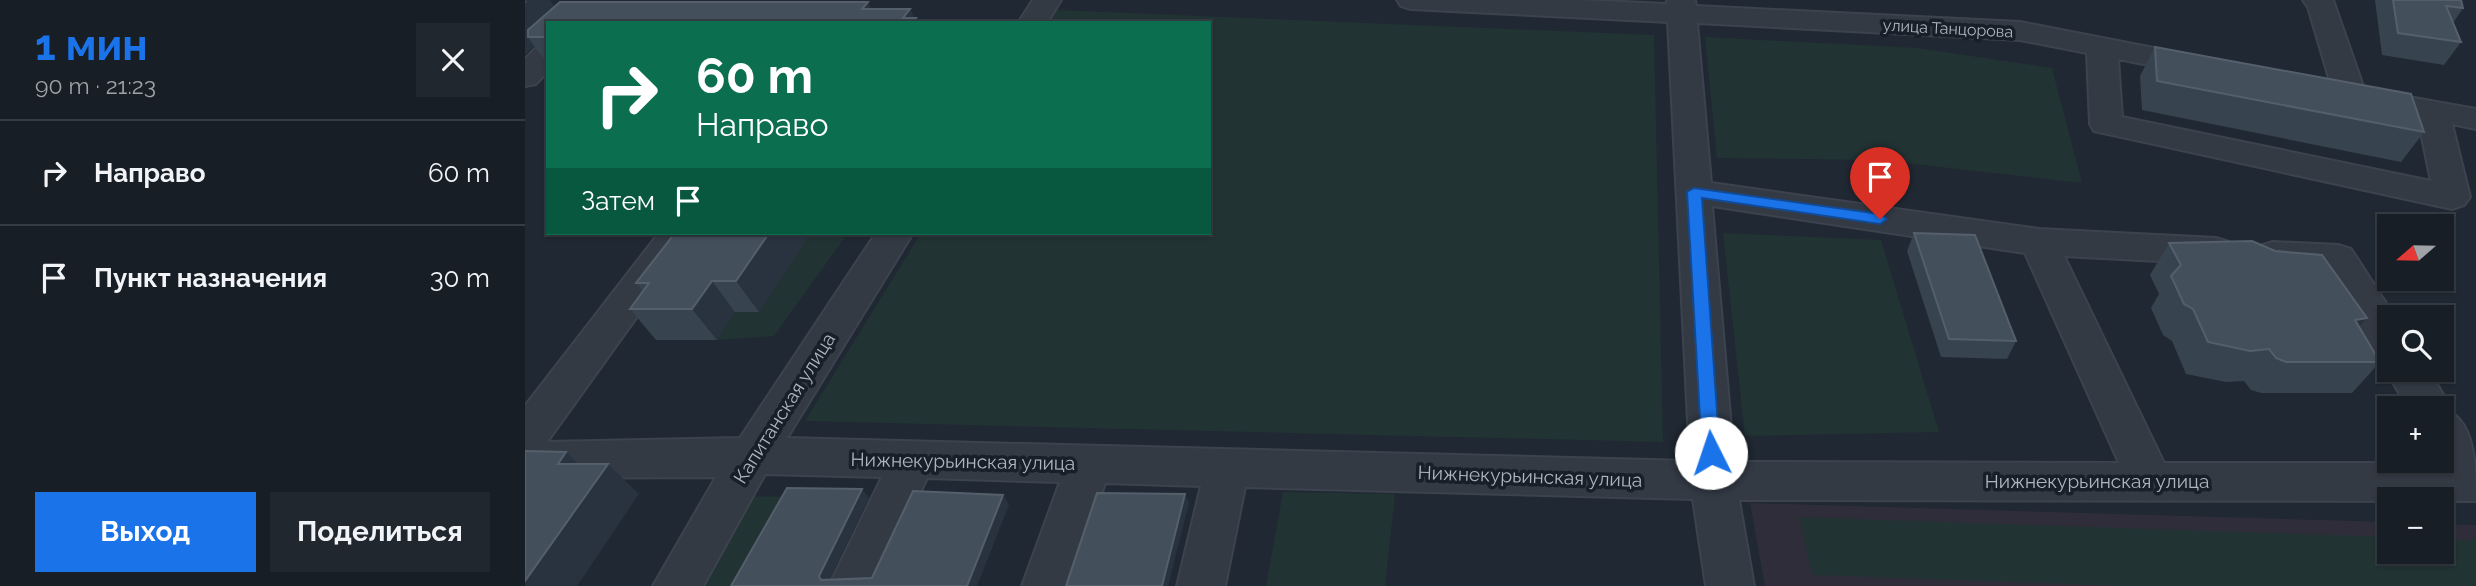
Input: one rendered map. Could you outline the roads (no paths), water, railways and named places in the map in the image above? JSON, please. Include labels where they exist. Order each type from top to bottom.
[{"type":"street","points":[[1032,21],[1048,0]]},
{"type":"street","name":"улица Танцорова","points":[[1412,0],[1682,7],[2020,32],[2233,72]]},
{"type":"street","points":[[2313,1],[2337,92],[2476,119]]},
{"type":"street","points":[[1682,7],[1713,481],[1730,586]]},
{"type":"street","points":[[2102,47],[2106,124],[2452,197],[2433,110]]},
{"type":"street","points":[[525,77],[546,55]]},
{"type":"street","points":[[525,96],[546,96]]},
{"type":"street","points":[[1694,192],[2039,242],[2339,258],[2377,321]]},
{"type":"street","points":[[525,438],[677,235]]},
{"type":"street","name":"Капитанская улица","points":[[677,586],[753,455],[894,235]]},
{"type":"street","points":[[2039,242],[2150,481]]},
{"type":"street","points":[[2454,447],[2476,482]]},
{"type":"street","name":"Нижнекурьинская улица","points":[[525,460],[711,459],[753,455],[1713,481],[2476,482]]},
{"type":"street","points":[[853,586],[913,460]]},
{"type":"street","points":[[1047,586],[1089,464]]},
{"type":"street","points":[[1201,586],[1227,468]]}]
